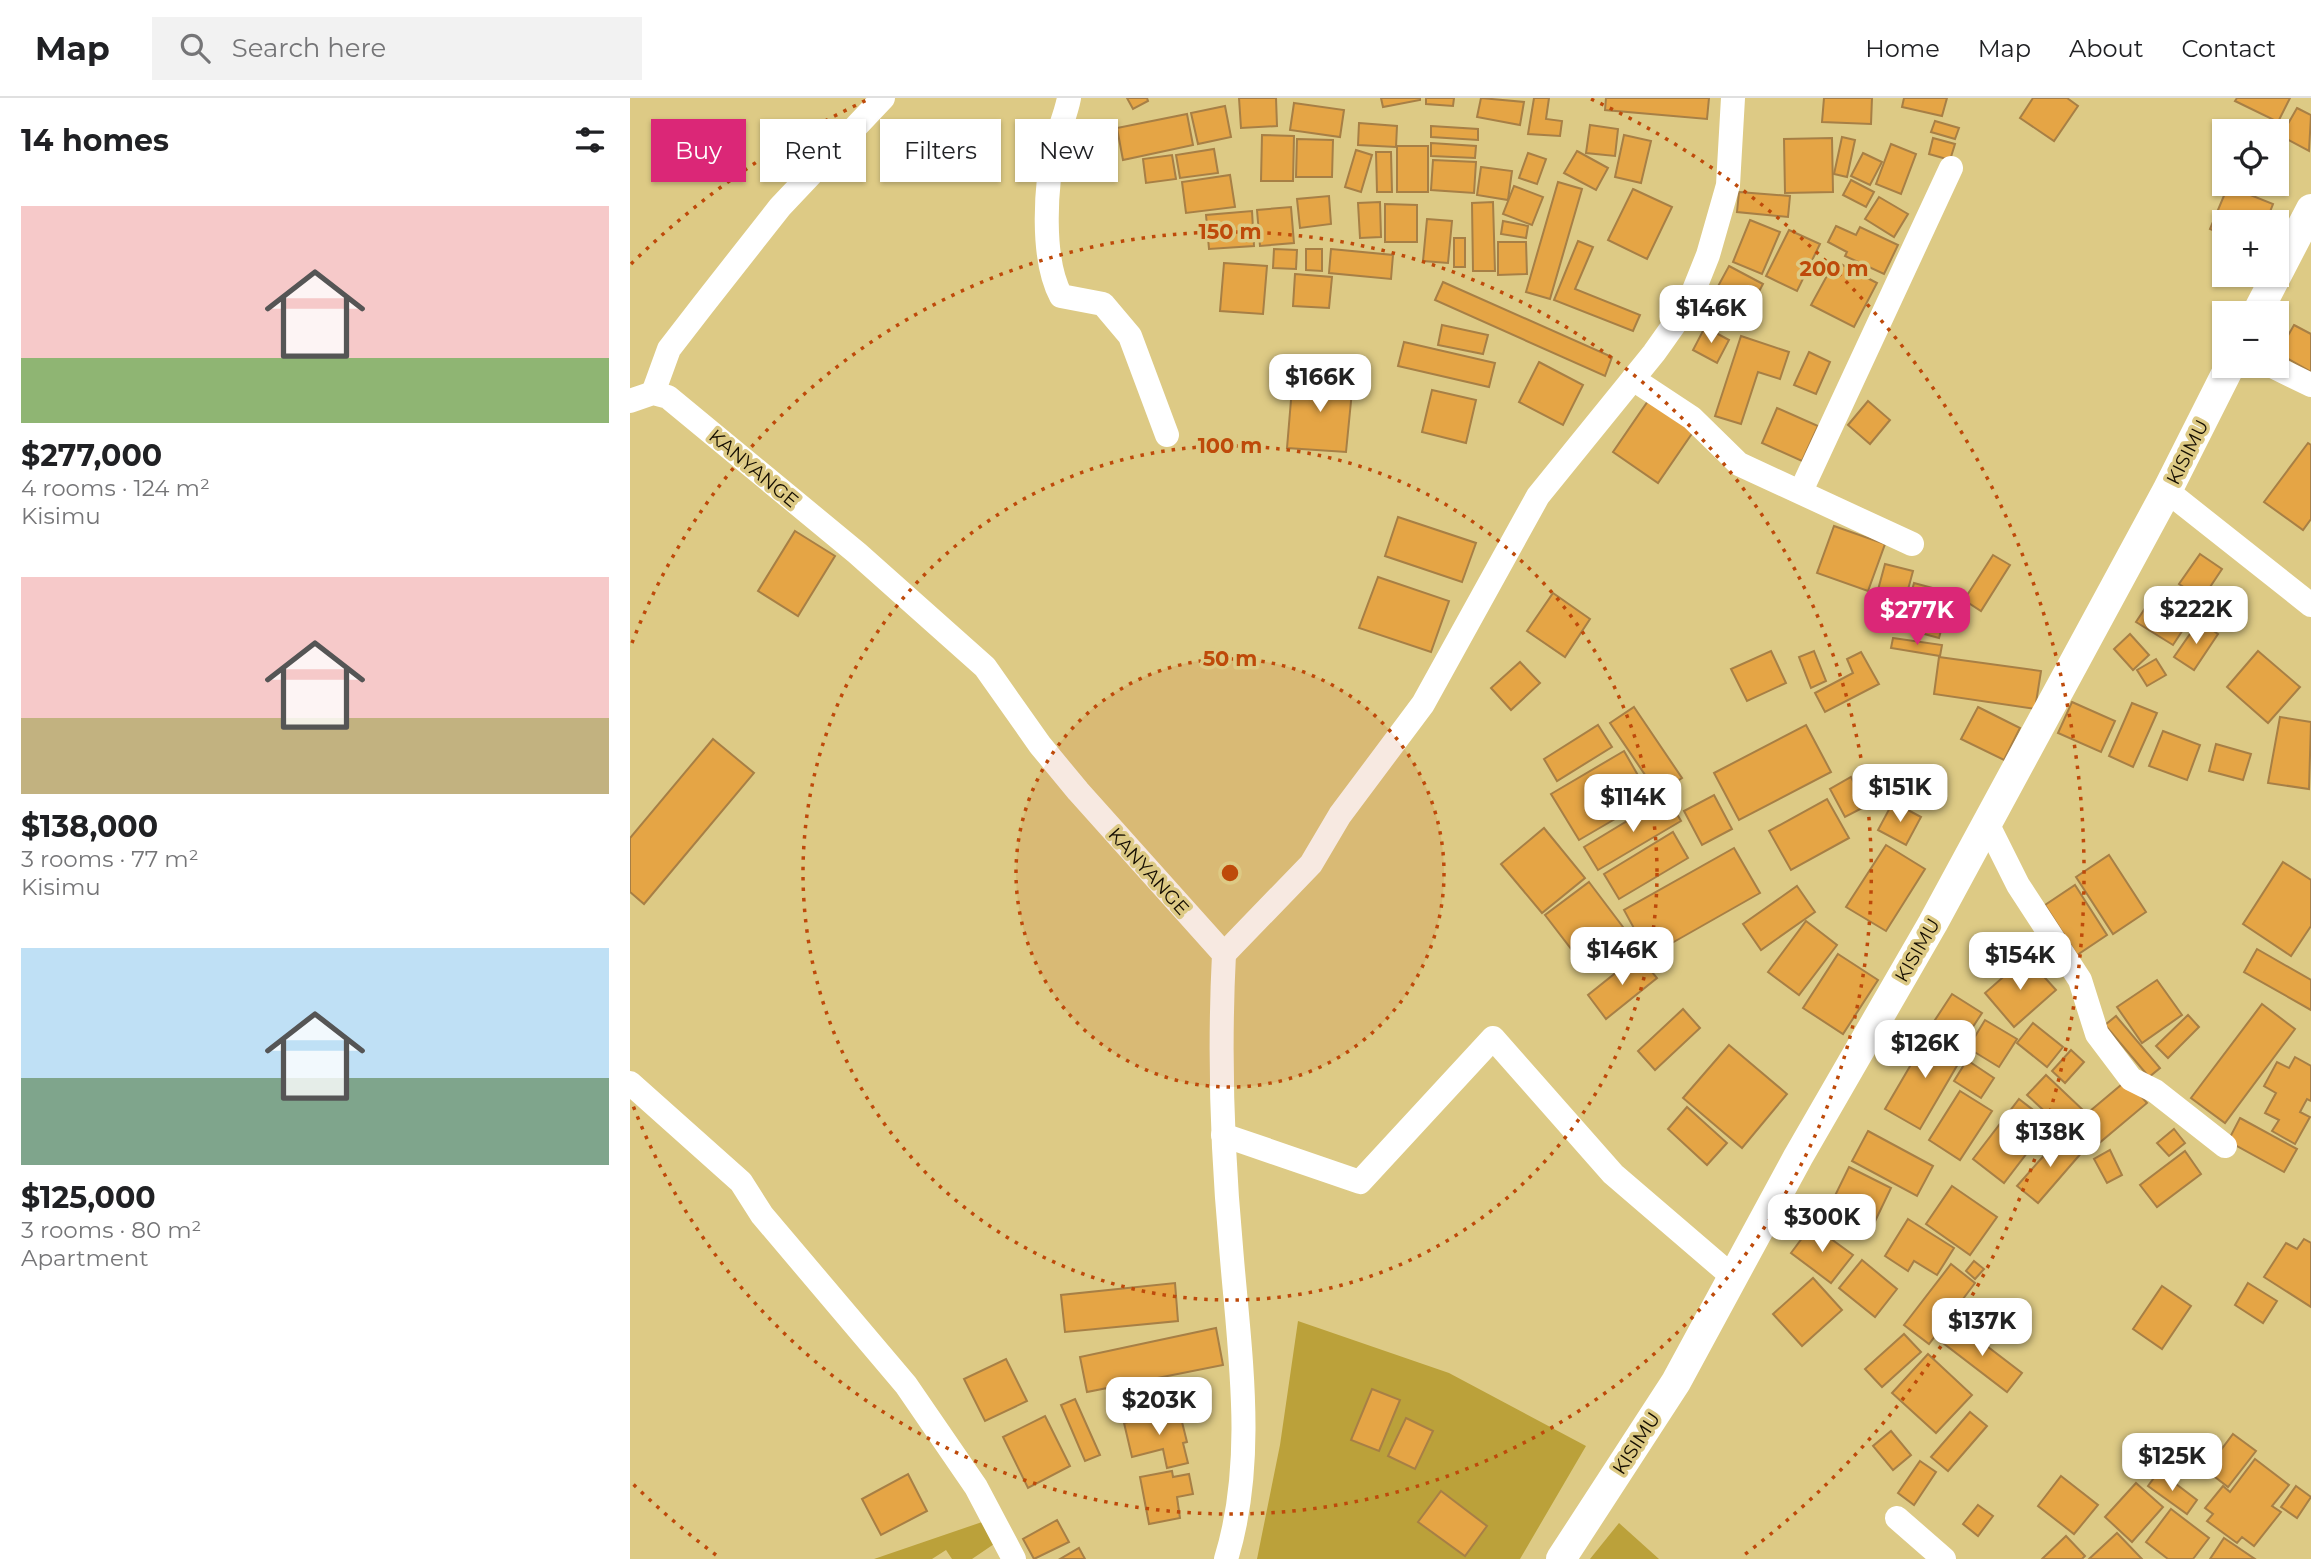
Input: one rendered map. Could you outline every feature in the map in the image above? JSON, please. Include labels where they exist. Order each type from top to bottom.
[{"type":"street","points":[[641,397],[669,349],[780,207],[883,98]]},
{"type":"street","points":[[1069,98],[1055,145],[1051,176],[1046,238],[1053,281],[1061,296],[1103,304],[1130,336],[1167,435]]},
{"type":"street","points":[[1226,1559],[1235,1530],[1243,1433],[1242,1366],[1223,1135],[1221,1005],[1224,954],[1311,864],[1340,815],[1423,705],[1538,496],[1633,379],[1688,305],[1707,256],[1728,185],[1733,98]]},
{"type":"street","points":[[1801,491],[1951,168]]},
{"type":"street","points":[[2263,301],[2311,209]]},
{"type":"street","points":[[2289,374],[2311,385]]},
{"type":"street","name":"KISIMU","points":[[1561,1559],[1676,1381],[1987,823],[2167,491],[2224,378]]},
{"type":"street","points":[[1633,379],[1692,418],[1739,464],[1912,544]]},
{"type":"street","name":"KANYANGE","points":[[641,397],[668,397],[857,553],[985,667],[1040,745],[1078,791],[1224,954]]},
{"type":"street","points":[[2167,491],[2311,605]]},
{"type":"street","points":[[1987,823],[2018,885],[2080,980],[2097,1034],[2131,1079],[2155,1091],[2225,1146]]},
{"type":"street","points":[[1223,1135],[1360,1182],[1493,1038],[1613,1174],[1733,1277]]},
{"type":"street","points":[[630,1083],[741,1182],[762,1215],[906,1385],[976,1487],[1014,1559]]},
{"type":"street","points":[[1897,1518],[1944,1559]]},
{"type":"shaded area","points":[[1298,1321],[1449,1373],[1586,1446],[1520,1559],[1257,1559],[1280,1445]]},
{"type":"shaded area","points":[[985,1521],[994,1544],[972,1559],[952,1559],[946,1550],[932,1559],[874,1559]]},
{"type":"shaded area","points":[[1619,1523],[1659,1559],[1590,1559]]},
{"type":"building","points":[[1127,98],[1147,98],[1148,101],[1133,109]]},
{"type":"building","points":[[1239,98],[1276,98],[1277,126],[1241,128]]},
{"type":"building","points":[[1381,98],[1420,98],[1420,100],[1383,107]]},
{"type":"building","points":[[1426,98],[1454,98],[1453,106],[1426,104]]},
{"type":"building","points":[[1481,98],[1524,102],[1520,125],[1477,117]]},
{"type":"building","points":[[1534,98],[1549,98],[1546,119],[1562,121],[1560,136],[1528,134]]},
{"type":"building","points":[[1606,98],[1709,98],[1707,119],[1605,110]]},
{"type":"building","points":[[1824,98],[1872,98],[1871,124],[1822,122]]},
{"type":"building","points":[[1904,98],[1947,98],[1942,116],[1902,107]]},
{"type":"building","points":[[2033,98],[2067,98],[2078,106],[2054,141],[2020,118]]},
{"type":"building","points":[[2237,98],[2290,98],[2280,119],[2272,119],[2235,101]]},
{"type":"building","points":[[1294,103],[1344,110],[1340,137],[1290,130]]},
{"type":"building","points":[[1225,106],[1231,137],[1198,144],[1191,113]]},
{"type":"building","points":[[2297,108],[2311,115],[2309,151],[2289,140],[2289,122]]},
{"type":"building","points":[[1187,114],[1193,145],[1123,160],[1118,128]]},
{"type":"building","points":[[1935,121],[1959,128],[1955,139],[1931,132]]},
{"type":"building","points":[[1359,123],[1397,126],[1396,147],[1358,145]]},
{"type":"building","points":[[1590,125],[1618,129],[1615,156],[1586,153]]},
{"type":"building","points":[[1431,126],[1478,129],[1478,140],[1431,137]]},
{"type":"building","points":[[1262,135],[1294,136],[1293,181],[1261,181]]},
{"type":"building","points":[[1624,135],[1651,141],[1641,183],[1615,177]]},
{"type":"building","points":[[1842,137],[1855,140],[1847,177],[1834,174]]},
{"type":"building","points":[[1832,138],[1833,192],[1785,193],[1784,139]]},
{"type":"building","points":[[1933,138],[1955,144],[1950,160],[1929,154]]},
{"type":"building","points":[[1297,139],[1333,140],[1332,177],[1296,177]]},
{"type":"building","points":[[1431,143],[1476,146],[1475,158],[1431,156]]},
{"type":"building","points":[[1891,144],[1916,154],[1901,194],[1876,184]]},
{"type":"building","points":[[1397,146],[1428,146],[1428,192],[1397,192]]},
{"type":"building","points":[[1214,149],[1218,173],[1180,178],[1176,155]]},
{"type":"building","points":[[1356,150],[1372,155],[1361,192],[1345,187]]},
{"type":"building","points":[[1577,151],[1608,168],[1596,190],[1564,173]]},
{"type":"building","points":[[1376,152],[1391,152],[1392,192],[1377,192]]},
{"type":"building","points":[[1528,153],[1546,159],[1537,184],[1519,178]]},
{"type":"building","points":[[1863,153],[1882,162],[1870,185],[1851,176]]},
{"type":"building","points":[[1172,155],[1176,179],[1146,183],[1143,159]]},
{"type":"building","points":[[1433,160],[1476,162],[1474,193],[1431,190]]},
{"type":"building","points":[[1481,167],[1512,171],[1508,200],[1477,195]]},
{"type":"building","points":[[1230,175],[1235,207],[1186,213],[1182,182]]},
{"type":"building","points":[[1851,180],[1874,192],[1866,207],[1843,195]]},
{"type":"building","points":[[1558,182],[1582,189],[1550,299],[1526,292]]},
{"type":"building","points":[[1514,186],[1543,197],[1532,225],[1503,214]]},
{"type":"building","points":[[1633,189],[1672,207],[1647,259],[1608,240]]},
{"type":"building","points":[[1739,192],[1790,196],[1788,217],[1737,212]]},
{"type":"building","points":[[1329,196],[1331,224],[1300,228],[1297,199]]},
{"type":"building","points":[[2224,196],[2253,196],[2273,204],[2271,210],[2218,210]]},
{"type":"building","points":[[1879,197],[1908,214],[1894,237],[1865,219]]},
{"type":"building","points":[[1380,202],[1381,237],[1360,238],[1358,203]]},
{"type":"building","points":[[1493,202],[1495,271],[1473,271],[1472,203]]},
{"type":"building","points":[[1385,204],[1417,205],[1417,242],[1385,242]]},
{"type":"building","points":[[1291,207],[1294,243],[1260,246],[1257,210]]},
{"type":"building","points":[[1252,211],[1254,246],[1209,249],[1206,215]]},
{"type":"building","points":[[1427,219],[1452,221],[1448,263],[1423,261]]},
{"type":"building","points":[[1750,220],[1780,232],[1762,274],[1733,262]]},
{"type":"building","points":[[1503,221],[1528,226],[1526,238],[1501,234]]},
{"type":"building","points":[[1836,226],[1856,235],[1860,227],[1898,245],[1884,274],[1845,256],[1847,252],[1828,242]]},
{"type":"building","points":[[1789,230],[1820,244],[1797,291],[1766,276]]},
{"type":"building","points":[[1454,238],[1465,238],[1465,267],[1454,267]]},
{"type":"building","points":[[1578,241],[1593,247],[1575,289],[1640,315],[1633,331],[1554,300]]},
{"type":"building","points":[[1498,242],[1526,242],[1527,274],[1498,275]]},
{"type":"building","points":[[1274,249],[1297,250],[1296,269],[1273,268]]},
{"type":"building","points":[[1306,249],[1322,249],[1322,271],[1306,270]]},
{"type":"building","points":[[1331,249],[1393,255],[1391,279],[1329,273]]},
{"type":"building","points":[[1835,261],[1877,283],[1854,327],[1811,305]]},
{"type":"building","points":[[1224,263],[1267,266],[1263,314],[1220,311]]},
{"type":"building","points":[[1729,266],[1763,284],[1744,320],[1710,301]]},
{"type":"building","points":[[1295,274],[1332,277],[1329,308],[1293,306]]},
{"type":"building","points":[[1443,282],[1612,357],[1605,376],[1435,300]]},
{"type":"building","points":[[1442,325],[1488,335],[1483,354],[1438,345]]},
{"type":"building","points":[[2294,325],[2311,334],[2311,372],[2289,359],[2289,334]]},
{"type":"building","points":[[1705,327],[1729,340],[1717,363],[1693,350]]},
{"type":"building","points":[[1741,336],[1789,352],[1780,379],[1758,372],[1741,424],[1715,416]]},
{"type":"building","points":[[1404,342],[1495,363],[1489,387],[1398,366]]},
{"type":"building","points":[[1809,352],[1830,362],[1816,394],[1794,385]]},
{"type":"building","points":[[1539,362],[1583,385],[1563,425],[1519,402]]},
{"type":"building","points":[[1293,376],[1353,381],[1346,452],[1287,448]]},
{"type":"building","points":[[1432,390],[1476,400],[1466,443],[1422,432]]},
{"type":"building","points":[[1648,401],[1693,432],[1658,483],[1613,452]]},
{"type":"building","points":[[1868,401],[1890,420],[1870,444],[1848,425]]},
{"type":"building","points":[[1777,408],[1818,426],[1802,461],[1762,443]]},
{"type":"building","points":[[2308,443],[2311,445],[2311,519],[2303,530],[2264,502]]},
{"type":"building","points":[[1398,517],[1476,543],[1462,582],[1385,556]]},
{"type":"building","points":[[1834,526],[1885,544],[1868,591],[1817,573]]},
{"type":"building","points":[[795,531],[835,556],[798,616],[758,591]]},
{"type":"building","points":[[2200,554],[2222,569],[2202,599],[2179,584]]},
{"type":"building","points":[[1993,555],[2010,565],[1981,611],[1964,600]]},
{"type":"building","points":[[1885,564],[1913,571],[1897,630],[1869,623]]},
{"type":"building","points":[[1378,577],[1449,601],[1431,652],[1359,628]]},
{"type":"building","points":[[1914,583],[1951,593],[1939,638],[1902,628]]},
{"type":"building","points":[[1553,593],[1590,619],[1565,657],[1527,631]]},
{"type":"building","points":[[2155,593],[2192,616],[2173,645],[2136,622]]},
{"type":"building","points":[[2199,621],[2218,634],[2194,670],[2174,657]]},
{"type":"building","points":[[2130,634],[2149,655],[2133,670],[2114,649]]},
{"type":"building","points":[[1893,638],[1942,645],[1940,656],[1891,648]]},
{"type":"building","points":[[1771,651],[1786,683],[1747,701],[1731,669]]},
{"type":"building","points":[[1814,651],[1826,681],[1811,688],[1799,657]]},
{"type":"building","points":[[2258,651],[2300,687],[2268,723],[2227,687]]},
{"type":"building","points":[[1861,652],[1879,684],[1825,712],[1815,693],[1853,673],[1847,659]]},
{"type":"building","points":[[1939,657],[2041,671],[2035,709],[1934,694]]},
{"type":"building","points":[[2156,659],[2166,675],[2147,686],[2137,670]]},
{"type":"building","points":[[1520,662],[1540,683],[1511,710],[1491,688]]},
{"type":"building","points":[[2072,702],[2115,721],[2101,752],[2058,733]]},
{"type":"building","points":[[2132,703],[2157,713],[2133,767],[2109,756]]},
{"type":"building","points":[[1634,707],[1682,778],[1658,794],[1610,723]]},
{"type":"building","points":[[1978,707],[2020,728],[2004,760],[1961,739]]},
{"type":"building","points":[[2280,717],[2311,722],[2309,789],[2268,783]]},
{"type":"building","points":[[1598,725],[1612,747],[1557,781],[1544,759]]},
{"type":"building","points":[[1806,725],[1831,772],[1739,820],[1714,773]]},
{"type":"building","points":[[2163,731],[2200,745],[2187,780],[2149,766]]},
{"type":"building","points":[[713,739],[754,773],[644,904],[630,892],[630,838]]},
{"type":"building","points":[[2216,744],[2251,754],[2243,780],[2209,771]]},
{"type":"building","points":[[1624,751],[1651,798],[1579,840],[1551,794]]},
{"type":"building","points":[[1851,777],[1866,806],[1845,817],[1830,789]]},
{"type":"building","points":[[1714,795],[1732,829],[1702,845],[1684,811]]},
{"type":"building","points":[[1667,797],[1681,821],[1598,870],[1584,847]]},
{"type":"building","points":[[1827,799],[1849,838],[1791,870],[1769,831]]},
{"type":"building","points":[[1893,802],[1921,817],[1906,845],[1878,830]]},
{"type":"building","points":[[1544,828],[1585,878],[1542,913],[1501,864]]},
{"type":"building","points":[[1673,832],[1688,858],[1619,899],[1604,874]]},
{"type":"building","points":[[1886,845],[1925,869],[1886,931],[1846,907]]},
{"type":"building","points":[[1734,848],[1760,893],[1649,956],[1624,910]]},
{"type":"building","points":[[2109,855],[2146,912],[2113,934],[2076,877]]},
{"type":"building","points":[[2283,862],[2311,880],[2311,926],[2291,956],[2243,924]]},
{"type":"building","points":[[1589,882],[1626,931],[1582,963],[1545,915]]},
{"type":"building","points":[[2075,885],[2107,935],[2077,955],[2045,905]]},
{"type":"building","points":[[1797,886],[1815,912],[1761,950],[1743,924]]},
{"type":"building","points":[[1806,921],[1837,945],[1799,995],[1768,972]]},
{"type":"building","points":[[2257,949],[2311,980],[2311,1010],[2244,972]]},
{"type":"building","points":[[1838,954],[1878,980],[1843,1034],[1803,1008]]},
{"type":"building","points":[[1638,955],[1657,978],[1606,1019],[1588,995]]},
{"type":"building","points":[[2026,957],[2056,990],[2014,1027],[1985,993]]},
{"type":"building","points":[[2157,980],[2182,1015],[2142,1043],[2117,1007]]},
{"type":"building","points":[[1952,994],[1982,1013],[1963,1042],[1933,1023]]},
{"type":"building","points":[[2262,1004],[2295,1029],[2225,1123],[2191,1098]]},
{"type":"building","points":[[1683,1009],[1700,1028],[1655,1070],[1638,1051]]},
{"type":"building","points":[[2188,1015],[2199,1027],[2168,1058],[2156,1046]]},
{"type":"building","points":[[2116,1016],[2160,1068],[2149,1077],[2105,1025]]},
{"type":"building","points":[[1985,1020],[2017,1039],[1999,1067],[1968,1048]]},
{"type":"building","points":[[2033,1023],[2063,1047],[2047,1067],[2017,1043]]},
{"type":"building","points":[[1930,1032],[1965,1052],[1920,1129],[1885,1109]]},
{"type":"building","points":[[1729,1045],[1787,1094],[1742,1148],[1683,1098]]},
{"type":"building","points":[[2071,1050],[2084,1062],[2065,1083],[2052,1071]]},
{"type":"building","points":[[2295,1057],[2311,1066],[2311,1101],[2307,1099],[2300,1112],[2310,1117],[2295,1144],[2272,1131],[2279,1120],[2265,1113],[2276,1093],[2264,1086],[2277,1062],[2289,1068]]},
{"type":"building","points":[[1967,1060],[1994,1078],[1981,1098],[1954,1081]]},
{"type":"building","points":[[2046,1075],[2084,1111],[2065,1130],[2027,1095]]},
{"type":"building","points":[[2127,1080],[2147,1103],[2098,1144],[2078,1121]]},
{"type":"building","points":[[1960,1091],[1992,1111],[1960,1160],[1929,1140]]},
{"type":"building","points":[[2019,1099],[2050,1123],[2004,1183],[1973,1159]]},
{"type":"building","points":[[1687,1107],[1727,1143],[1707,1165],[1668,1129]]},
{"type":"building","points":[[2240,1118],[2297,1149],[2284,1172],[2228,1141]]},
{"type":"building","points":[[2174,1129],[2185,1143],[2169,1156],[2157,1143]]},
{"type":"building","points":[[1868,1131],[1933,1166],[1917,1196],[1852,1161]]},
{"type":"building","points":[[2063,1134],[2083,1151],[2038,1203],[2017,1186]]},
{"type":"building","points":[[2110,1150],[2122,1175],[2107,1183],[2094,1159]]},
{"type":"building","points":[[2185,1151],[2201,1174],[2157,1207],[2140,1185]]},
{"type":"building","points":[[1849,1167],[1891,1188],[1869,1234],[1826,1214]]},
{"type":"building","points":[[1952,1186],[1997,1217],[1970,1255],[1926,1224]]},
{"type":"building","points":[[1908,1219],[1954,1248],[1937,1275],[1914,1261],[1908,1271],[1885,1256]]},
{"type":"building","points":[[1812,1225],[1853,1255],[1831,1283],[1791,1253]]},
{"type":"building","points":[[2304,1239],[2311,1243],[2311,1307],[2264,1277],[2286,1243],[2297,1249]]},
{"type":"building","points":[[1862,1260],[1897,1289],[1875,1317],[1839,1288]]},
{"type":"building","points":[[1974,1261],[1984,1269],[1975,1279],[1966,1271]]},
{"type":"building","points":[[1951,1264],[1975,1283],[1929,1344],[1904,1325]]},
{"type":"building","points":[[1813,1278],[1842,1310],[1802,1346],[1773,1314]]},
{"type":"building","points":[[1175,1283],[1178,1321],[1065,1332],[1061,1295]]},
{"type":"building","points":[[2248,1283],[2277,1301],[2263,1323],[2235,1305]]},
{"type":"building","points":[[2162,1286],[2191,1306],[2162,1349],[2133,1329]]},
{"type":"building","points":[[1958,1324],[2022,1373],[2007,1392],[1943,1343]]},
{"type":"building","points":[[1216,1328],[1223,1365],[1087,1392],[1080,1357]]},
{"type":"building","points":[[1904,1334],[1921,1352],[1882,1387],[1865,1369]]},
{"type":"building","points":[[1928,1354],[1972,1395],[1936,1433],[1892,1393]]},
{"type":"building","points":[[1006,1359],[1027,1401],[985,1421],[964,1379]]},
{"type":"building","points":[[1372,1389],[1400,1400],[1379,1451],[1351,1440]]},
{"type":"building","points":[[1075,1399],[1100,1455],[1085,1461],[1061,1405]]},
{"type":"building","points":[[1179,1410],[1187,1442],[1183,1443],[1188,1463],[1167,1468],[1163,1449],[1132,1457],[1124,1423]]},
{"type":"building","points":[[1970,1412],[1987,1426],[1948,1471],[1931,1457]]},
{"type":"building","points":[[1045,1416],[1070,1466],[1028,1488],[1003,1437]]},
{"type":"building","points":[[1406,1418],[1433,1431],[1415,1469],[1388,1456]]},
{"type":"building","points":[[1891,1431],[1911,1455],[1893,1470],[1873,1446]]},
{"type":"building","points":[[2233,1434],[2256,1451],[2228,1487],[2206,1470]]},
{"type":"building","points":[[2255,1459],[2289,1485],[2272,1506],[2281,1512],[2254,1546],[2242,1537],[2237,1543],[2207,1521],[2213,1514],[2205,1508],[2223,1486],[2230,1492]]},
{"type":"building","points":[[1920,1461],[1936,1472],[1914,1505],[1898,1493]]},
{"type":"building","points":[[1172,1471],[1173,1477],[1189,1474],[1193,1494],[1177,1497],[1180,1518],[1149,1524],[1140,1477]]},
{"type":"building","points":[[2159,1471],[2197,1500],[2187,1514],[2148,1486]]},
{"type":"building","points":[[908,1474],[927,1511],[881,1535],[862,1499]]},
{"type":"building","points":[[2061,1476],[2098,1505],[2074,1534],[2038,1506]]},
{"type":"building","points":[[2136,1483],[2163,1507],[2132,1542],[2105,1517]]},
{"type":"building","points":[[2296,1486],[2311,1497],[2297,1518],[2281,1507]]},
{"type":"building","points":[[1441,1491],[1487,1526],[1465,1556],[1418,1522]]},
{"type":"building","points":[[1978,1505],[1993,1516],[1978,1536],[1963,1524]]},
{"type":"building","points":[[2171,1509],[2209,1538],[2193,1559],[2168,1559],[2146,1542]]},
{"type":"building","points":[[1057,1520],[1069,1542],[1034,1559],[1023,1539]]},
{"type":"building","points":[[2117,1533],[2142,1559],[2089,1559]]},
{"type":"building","points":[[2066,1536],[2085,1556],[2082,1559],[2042,1559]]},
{"type":"building","points":[[2224,1538],[2255,1559],[2210,1559]]},
{"type":"building","points":[[1079,1548],[1085,1559],[1060,1559]]}]
